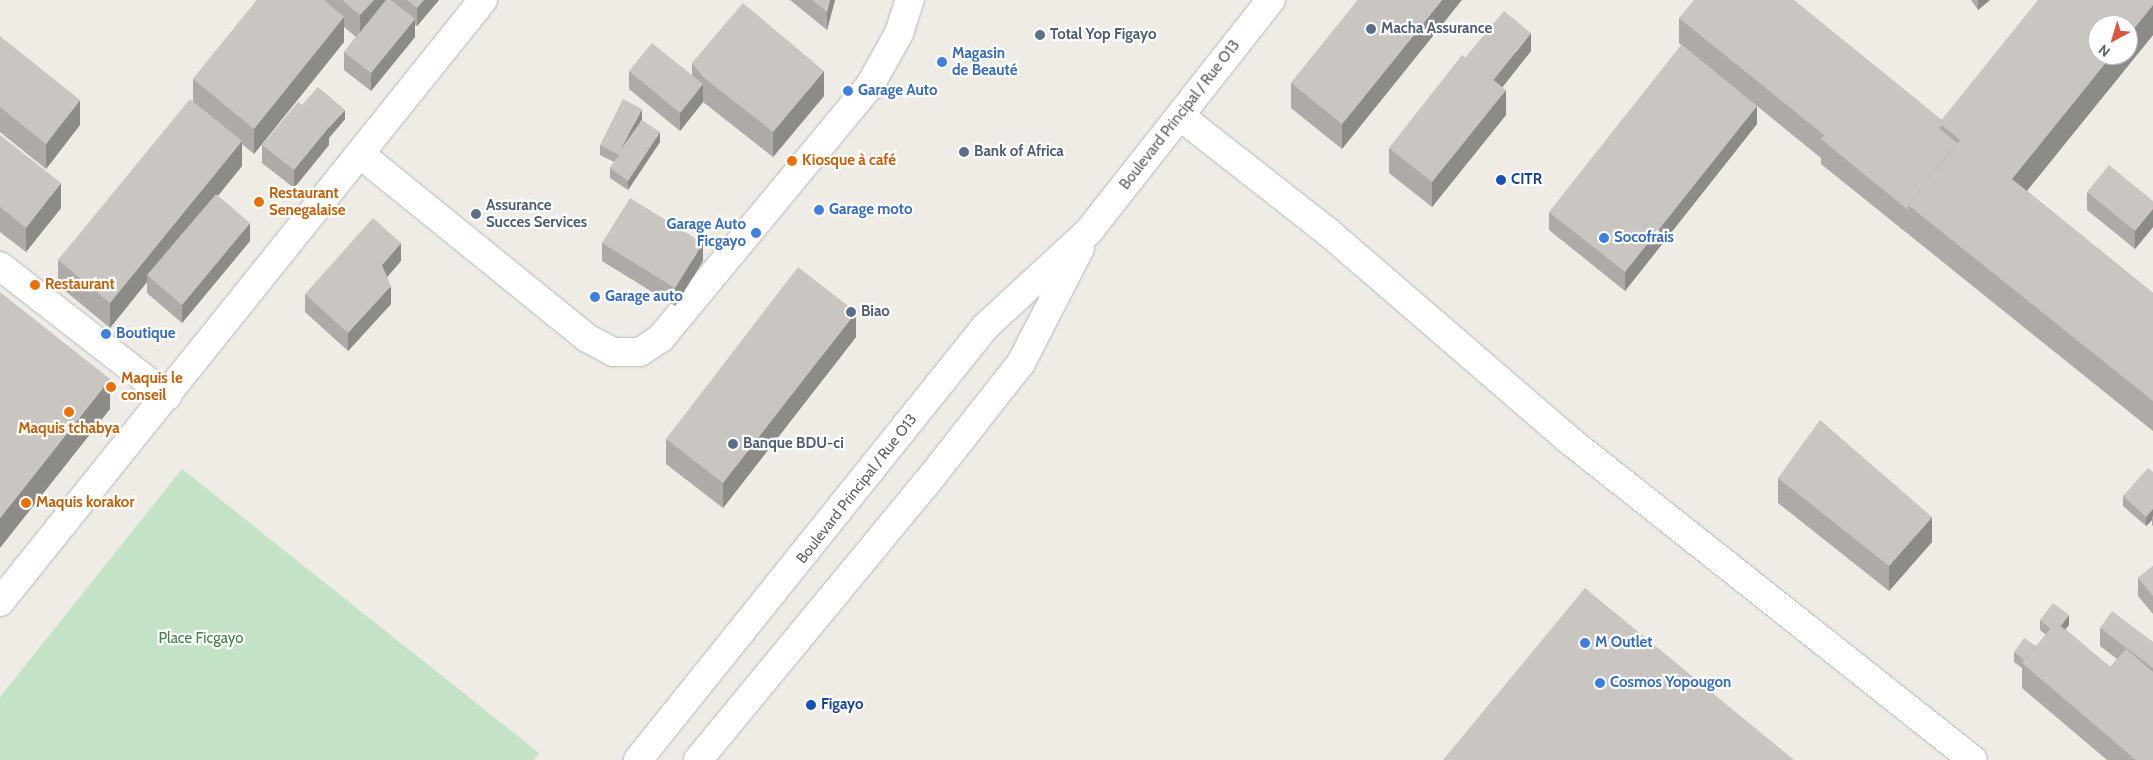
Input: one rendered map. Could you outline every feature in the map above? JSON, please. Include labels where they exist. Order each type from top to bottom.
[{"type":"street","points":[[0,602],[168,396],[483,0]]},
{"type":"street","points":[[360,154],[586,338],[613,352],[640,352],[661,338],[869,86],[899,33],[910,0]]},
{"type":"street","name":"Boulevard Principal / Rue O13","points":[[638,760],[985,327],[1089,231],[1271,0]]},
{"type":"street","points":[[1180,116],[1328,232],[1569,440],[1973,760]]},
{"type":"street","name":"Boulevard Principal / Rue O13","points":[[698,760],[925,485],[1021,363],[1089,231]]},
{"type":"street","points":[[0,266],[168,396]]},
{"type":"green space","name":"Place Ficgayo","points":[[182,469],[539,753],[534,760],[0,760],[0,697]]},
{"type":"building","points":[[257,0],[324,0],[344,17],[254,129],[193,79]]},
{"type":"building","points":[[342,0],[374,0],[360,15]]},
{"type":"building","points":[[386,0],[391,0],[415,19],[371,73],[344,52]]},
{"type":"building","points":[[407,0],[424,0],[417,8]]},
{"type":"building","points":[[812,0],[830,0],[827,12]]},
{"type":"building","points":[[1358,0],[1442,0],[1342,124],[1291,83]]},
{"type":"building","points":[[1694,0],[1794,0],[1942,120],[1939,123],[1942,125],[1939,128],[1957,143],[1908,205],[1908,210],[1821,139],[1824,135],[1679,18]]},
{"type":"building","points":[[2038,0],[2153,0],[2153,5],[2138,24],[2138,15],[2088,15],[2088,65],[2104,65],[2012,179],[2153,293],[2153,401],[1908,205],[1960,140],[1939,123]]},
{"type":"building","points":[[743,3],[824,71],[773,132],[703,77],[692,63]]},
{"type":"building","points":[[1504,11],[1531,33],[1493,80],[1465,58]]},
{"type":"building","points":[[0,36],[80,100],[46,144],[0,107]]},
{"type":"building","points":[[652,43],[703,84],[680,113],[629,71]]},
{"type":"building","points":[[1681,45],[1757,106],[1625,272],[1549,212]]},
{"type":"building","points":[[1462,55],[1506,90],[1432,182],[1389,148]]},
{"type":"building","points":[[318,87],[345,110],[329,128],[302,105]]},
{"type":"building","points":[[190,99],[242,141],[110,303],[58,260]]},
{"type":"building","points":[[623,99],[642,109],[621,149],[642,120],[660,132],[628,181],[610,168],[619,155],[600,145]]},
{"type":"building","points":[[298,102],[329,127],[294,170],[262,145]]},
{"type":"building","points":[[0,135],[61,183],[26,228],[0,207]]},
{"type":"building","points":[[2109,165],[2153,201],[2153,209],[2135,231],[2087,192]]},
{"type":"building","points":[[216,194],[250,223],[182,305],[147,275]]},
{"type":"building","points":[[630,198],[703,243],[675,288],[602,243]]},
{"type":"building","points":[[373,218],[401,243],[382,265],[391,286],[348,333],[305,294]]},
{"type":"building","points":[[798,267],[856,312],[723,483],[666,439]]},
{"type":"building","points":[[0,292],[110,379],[0,518]]},
{"type":"building","points":[[1820,420],[1932,517],[1889,566],[1778,478]]},
{"type":"building","points":[[2148,468],[2153,472],[2153,509],[2146,517],[2123,496]]},
{"type":"building","points":[[2153,566],[2153,596],[2138,578]]},
{"type":"building","name":"Cosmos Yopougon","points":[[1585,588],[1794,760],[1443,760]]},
{"type":"building","points":[[2053,603],[2069,615],[2061,626],[2056,622],[2051,629],[2040,620]]},
{"type":"building","points":[[2112,611],[2153,642],[2153,668],[2100,628]]},
{"type":"building","points":[[2056,622],[2110,667],[2126,649],[2153,672],[2153,760],[2136,760],[2022,663]]},
{"type":"building","points":[[2024,638],[2036,646],[2024,660],[2014,652]]},
{"type":"place","name":"Macha Assurance","points":[[1371,29]]},
{"type":"place","name":"Total Yop Figayo","points":[[1040,35]]},
{"type":"place","name":"Magasin de Beauté","points":[[942,62]]},
{"type":"place","name":"Garage Auto","points":[[848,91]]},
{"type":"place","name":"Bank of Africa","points":[[964,152]]},
{"type":"place","name":"Kiosque à café","points":[[792,161]]},
{"type":"place","name":"CITR","points":[[1501,180]]},
{"type":"place","name":"Restaurant Senegalaise","points":[[259,202]]},
{"type":"place","name":"Garage moto","points":[[819,210]]},
{"type":"place","name":"Assurance Succes Services","points":[[476,214]]},
{"type":"place","name":"Garage Auto Ficgayo","points":[[756,233]]},
{"type":"place","name":"Socofrais","points":[[1604,238]]},
{"type":"place","name":"Restaurant","points":[[35,285]]},
{"type":"place","name":"Garage auto","points":[[595,297]]},
{"type":"place","name":"Biao","points":[[851,312]]},
{"type":"place","name":"Boutique","points":[[106,334]]},
{"type":"place","name":"Maquis le conseil","points":[[111,387]]},
{"type":"place","name":"Maquis tchabya","points":[[69,412]]},
{"type":"place","name":"Banque BDU-ci","points":[[733,444]]},
{"type":"place","name":"Maquis korakor","points":[[26,503]]},
{"type":"place","name":"M Outlet","points":[[1585,643]]},
{"type":"place","name":"Cosmos Yopougon","points":[[1600,683]]},
{"type":"place","name":"Figayo","points":[[811,705]]}]
